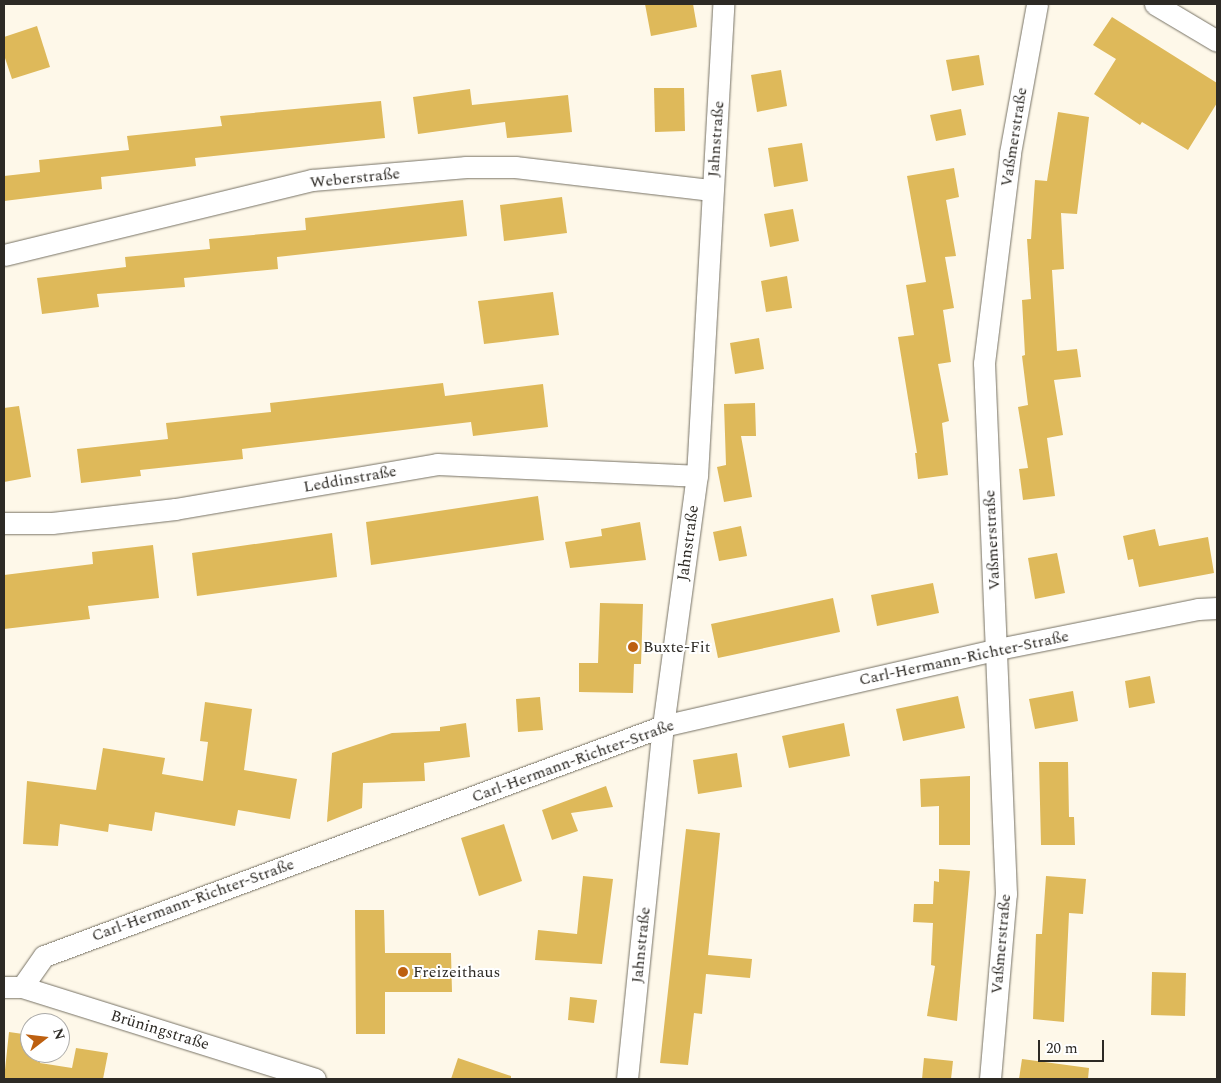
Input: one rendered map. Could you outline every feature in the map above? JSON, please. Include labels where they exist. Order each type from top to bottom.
[{"type":"street","name":"Jahnstraße","points":[[627,1079],[663,726],[697,476],[723,4]]},
{"type":"street","name":"Vaßmerstraße","points":[[990,1079],[1006,894],[998,649],[984,363],[1010,153],[1037,4]]},
{"type":"street","points":[[1155,4],[1217,41]]},
{"type":"street","name":"Weberstraße","points":[[4,255],[312,180],[466,167],[515,167],[712,190]]},
{"type":"street","name":"Leddinstraße","points":[[4,523],[52,523],[175,509],[437,464],[697,476]]},
{"type":"street","name":"Carl-Hermann-Richter-Straße","points":[[13,987],[44,956],[663,726],[998,649],[1198,609],[1217,608]]},
{"type":"street","name":"Brüningstraße","points":[[13,987],[316,1079]]},
{"type":"building","points":[[645,4],[693,4],[697,27],[651,36]]},
{"type":"building","points":[[1112,17],[1217,83],[1217,103],[1188,150],[1142,122],[1140,125],[1094,94],[1116,59],[1093,45]]},
{"type":"building","points":[[37,26],[50,67],[12,79],[4,55],[4,37]]},
{"type":"building","points":[[979,55],[984,85],[952,91],[946,60]]},
{"type":"building","points":[[781,70],[787,106],[757,112],[751,75]]},
{"type":"building","points":[[654,88],[684,88],[685,131],[655,132]]},
{"type":"building","points":[[470,89],[472,105],[568,95],[572,132],[507,138],[505,122],[418,134],[413,97]]},
{"type":"building","points":[[381,101],[385,138],[195,158],[196,166],[101,177],[102,189],[4,201],[4,176],[40,172],[39,160],[129,150],[127,136],[222,126],[220,116]]},
{"type":"building","points":[[961,109],[966,135],[936,141],[930,115]]},
{"type":"building","points":[[1058,112],[1089,117],[1077,214],[1061,213],[1064,269],[1052,270],[1057,351],[1077,349],[1081,377],[1054,380],[1063,435],[1047,438],[1055,496],[1023,500],[1019,469],[1028,468],[1018,407],[1028,405],[1022,356],[1025,355],[1022,300],[1031,299],[1027,239],[1031,239],[1035,180],[1047,181]]},
{"type":"building","points":[[802,143],[808,181],[774,187],[768,148]]},
{"type":"building","points":[[954,168],[959,197],[946,200],[956,256],[945,257],[954,308],[943,310],[951,362],[938,364],[949,421],[942,423],[948,475],[918,479],[915,453],[917,453],[898,337],[914,335],[906,285],[926,282],[907,176]]},
{"type":"building","points":[[562,197],[567,233],[504,241],[500,205]]},
{"type":"building","points":[[463,200],[467,236],[277,257],[278,269],[184,278],[185,287],[97,294],[99,307],[42,314],[37,278],[126,267],[125,257],[210,249],[209,239],[306,230],[305,218]]},
{"type":"building","points":[[793,209],[799,241],[770,247],[764,214]]},
{"type":"building","points":[[787,276],[792,308],[766,312],[761,281]]},
{"type":"building","points":[[553,292],[559,335],[484,344],[478,301]]},
{"type":"building","points":[[759,338],[764,369],[735,374],[730,343]]},
{"type":"building","points":[[443,383],[445,396],[543,384],[548,427],[473,436],[471,422],[242,449],[243,459],[140,470],[141,476],[81,483],[77,449],[168,439],[166,423],[271,412],[270,403]]},
{"type":"building","points":[[755,403],[756,436],[741,436],[752,497],[724,502],[717,467],[726,465],[724,404]]},
{"type":"building","points":[[19,406],[31,477],[4,482],[4,408]]},
{"type":"building","points":[[538,496],[544,540],[371,565],[366,522]]},
{"type":"building","points":[[640,522],[646,560],[570,568],[565,542],[602,536],[601,529]]},
{"type":"building","points":[[741,526],[747,556],[719,561],[713,532]]},
{"type":"building","points":[[1155,529],[1159,546],[1208,537],[1214,573],[1139,587],[1133,559],[1128,560],[1123,536]]},
{"type":"building","points":[[332,533],[337,577],[197,596],[192,553]]},
{"type":"building","points":[[153,545],[159,598],[88,606],[90,619],[4,629],[4,575],[93,564],[92,552]]},
{"type":"building","points":[[1057,553],[1065,593],[1035,599],[1028,558]]},
{"type":"building","points":[[933,583],[939,613],[877,626],[871,595]]},
{"type":"building","points":[[833,598],[840,632],[718,658],[711,624]]},
{"type":"building","points":[[600,603],[643,604],[641,664],[634,664],[633,693],[579,692],[579,663],[598,663]]},
{"type":"building","points":[[1150,676],[1155,703],[1129,708],[1125,681]]},
{"type":"building","points":[[1073,691],[1078,721],[1035,729],[1029,699]]},
{"type":"building","points":[[958,696],[965,728],[903,741],[896,709]]},
{"type":"building","points":[[540,697],[543,730],[518,732],[516,699]]},
{"type":"building","points":[[205,702],[252,709],[244,770],[297,779],[290,819],[238,810],[235,826],[155,812],[152,831],[109,824],[108,832],[60,824],[58,846],[23,844],[27,781],[96,790],[103,748],[165,758],[162,774],[203,781],[208,742],[200,741]]},
{"type":"building","points":[[466,723],[470,757],[424,763],[425,781],[363,783],[362,808],[327,822],[332,753],[392,733],[440,731],[440,727]]},
{"type":"building","points":[[844,723],[850,756],[789,768],[782,736]]},
{"type":"building","points":[[737,753],[742,787],[698,794],[693,760]]},
{"type":"building","points":[[1039,762],[1068,762],[1069,817],[1074,817],[1075,845],[1041,845]]},
{"type":"building","points":[[970,776],[970,845],[939,845],[939,806],[921,807],[920,779]]},
{"type":"building","points":[[606,786],[613,807],[571,813],[578,831],[552,840],[542,810]]},
{"type":"building","points":[[504,824],[522,881],[479,896],[461,838]]},
{"type":"building","points":[[686,829],[720,833],[708,955],[752,959],[750,978],[706,974],[702,1014],[694,1013],[688,1065],[660,1063]]},
{"type":"building","points":[[939,869],[970,871],[957,1021],[927,1016],[935,966],[931,965],[933,923],[913,922],[914,904],[933,904],[934,881],[939,882]]},
{"type":"building","points":[[583,876],[613,879],[602,964],[535,960],[538,930],[577,934]]},
{"type":"building","points":[[1046,876],[1086,879],[1083,914],[1069,913],[1064,1022],[1033,1019],[1036,934],[1042,934]]},
{"type":"building","name":"Freizeithaus","points":[[355,910],[384,910],[385,953],[451,953],[452,992],[385,992],[385,1034],[356,1034]]},
{"type":"building","points":[[1152,972],[1186,973],[1185,1016],[1151,1015]]},
{"type":"building","points":[[570,997],[597,1000],[594,1023],[568,1020]]},
{"type":"building","points":[[9,1032],[20,1034],[20,1063],[40,1063],[72,1068],[76,1048],[108,1053],[103,1079],[4,1079]]},
{"type":"building","points":[[458,1058],[511,1076],[511,1079],[451,1079]]},
{"type":"building","points":[[924,1058],[953,1061],[951,1079],[922,1079]]},
{"type":"building","points":[[1022,1059],[1089,1068],[1088,1079],[1019,1079]]},
{"type":"place","name":"Buxte-Fit","points":[[633,647]]},
{"type":"place","name":"Freizeithaus","points":[[403,972]]}]
